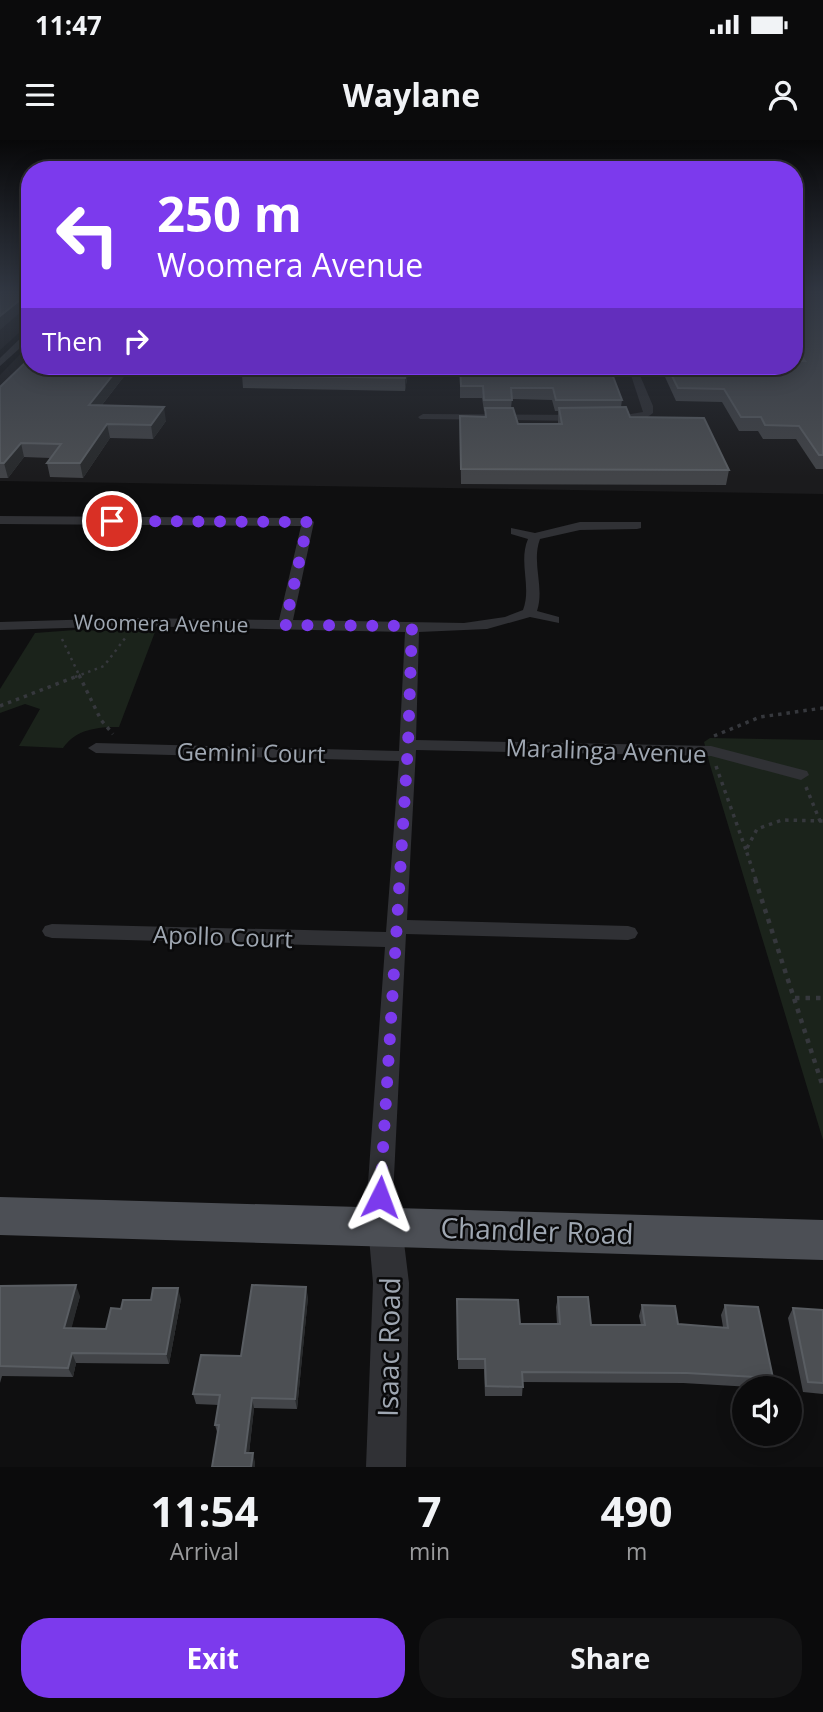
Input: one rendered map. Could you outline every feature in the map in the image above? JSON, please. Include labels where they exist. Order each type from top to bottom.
[{"type":"main road","name":"Chandler Road","points":[[0,1216],[823,1240]]},
{"type":"street","points":[[602,418],[642,417],[648,413],[648,406],[636,375]]},
{"type":"street","points":[[423,417],[588,418]]},
{"type":"street","points":[[0,520],[308,522],[285,625]]},
{"type":"street","points":[[515,531],[535,537],[580,526],[637,526]]},
{"type":"street","points":[[535,537],[529,547],[535,602],[529,613],[554,620]]},
{"type":"street","name":"Woomera Avenue","points":[[0,626],[138,621],[471,626],[515,620],[529,613]]},
{"type":"street","points":[[385,1226],[380,1197],[412,626]]},
{"type":"street","name":"Gemini Court","points":[[96,748],[407,750]]},
{"type":"street","name":"Maralinga Avenue","points":[[407,750],[711,751],[801,775]]},
{"type":"street","name":"Apollo Court","points":[[52,931],[628,933]]},
{"type":"street","name":"Isaac Road","points":[[385,1226],[391,1283],[386,1467]]},
{"type":"path","points":[[0,706],[104,666],[138,621]]},
{"type":"path","points":[[54,622],[101,720],[125,749]]},
{"type":"path","points":[[823,708],[760,717],[719,733],[712,738],[711,751],[823,1087]]},
{"type":"path","points":[[746,850],[757,829],[782,820],[821,821],[801,775]]},
{"type":"path","points":[[795,998],[823,998]]},
{"type":"shaded area","points":[[21,353],[21,375],[803,375],[803,353],[823,353],[823,494],[0,481],[0,375]]},
{"type":"shaded area","points":[[75,630],[155,632],[119,727],[88,730],[74,737],[63,748],[19,746],[40,709],[25,704],[0,713],[0,689],[35,633]]},
{"type":"shaded area","points":[[710,738],[823,740],[823,1140],[710,765],[704,742]]},
{"type":"building","points":[[803,353],[823,353],[823,455],[819,455],[799,426],[765,425],[761,417],[741,417],[724,389],[678,388],[672,375],[803,375]]},
{"type":"building","points":[[21,367],[21,375],[113,375],[89,405],[164,407],[151,425],[107,424],[80,463],[47,463],[61,444],[21,443],[4,463],[0,463],[0,387]]},
{"type":"building","points":[[242,375],[406,375],[405,378]]},
{"type":"building","points":[[460,375],[612,375],[622,400],[556,400],[553,388],[511,388],[512,400],[484,400],[483,386],[461,386]]},
{"type":"building","points":[[626,407],[630,417],[704,418],[729,470],[461,469],[460,416],[486,417],[485,408],[513,408],[518,424],[562,424],[559,408]]},
{"type":"building","points":[[76,1285],[64,1328],[106,1329],[111,1308],[121,1309],[123,1300],[151,1300],[153,1288],[178,1288],[166,1354],[72,1353],[68,1368],[0,1366],[0,1286]]},
{"type":"building","points":[[252,1285],[306,1287],[295,1399],[252,1398],[245,1453],[253,1453],[251,1467],[212,1467],[219,1425],[215,1425],[220,1395],[193,1394],[201,1355],[241,1356]]},
{"type":"building","points":[[558,1297],[588,1297],[591,1325],[645,1325],[642,1305],[675,1306],[678,1324],[728,1328],[725,1305],[758,1307],[773,1376],[522,1372],[523,1387],[486,1386],[485,1359],[458,1359],[457,1299],[518,1300],[520,1324],[560,1324]]},
{"type":"building","points":[[793,1308],[823,1310],[823,1383],[808,1382]]},
{"type":"route","points":[[112,521],[308,522],[285,625],[412,626],[408,745],[380,1197]]}]
